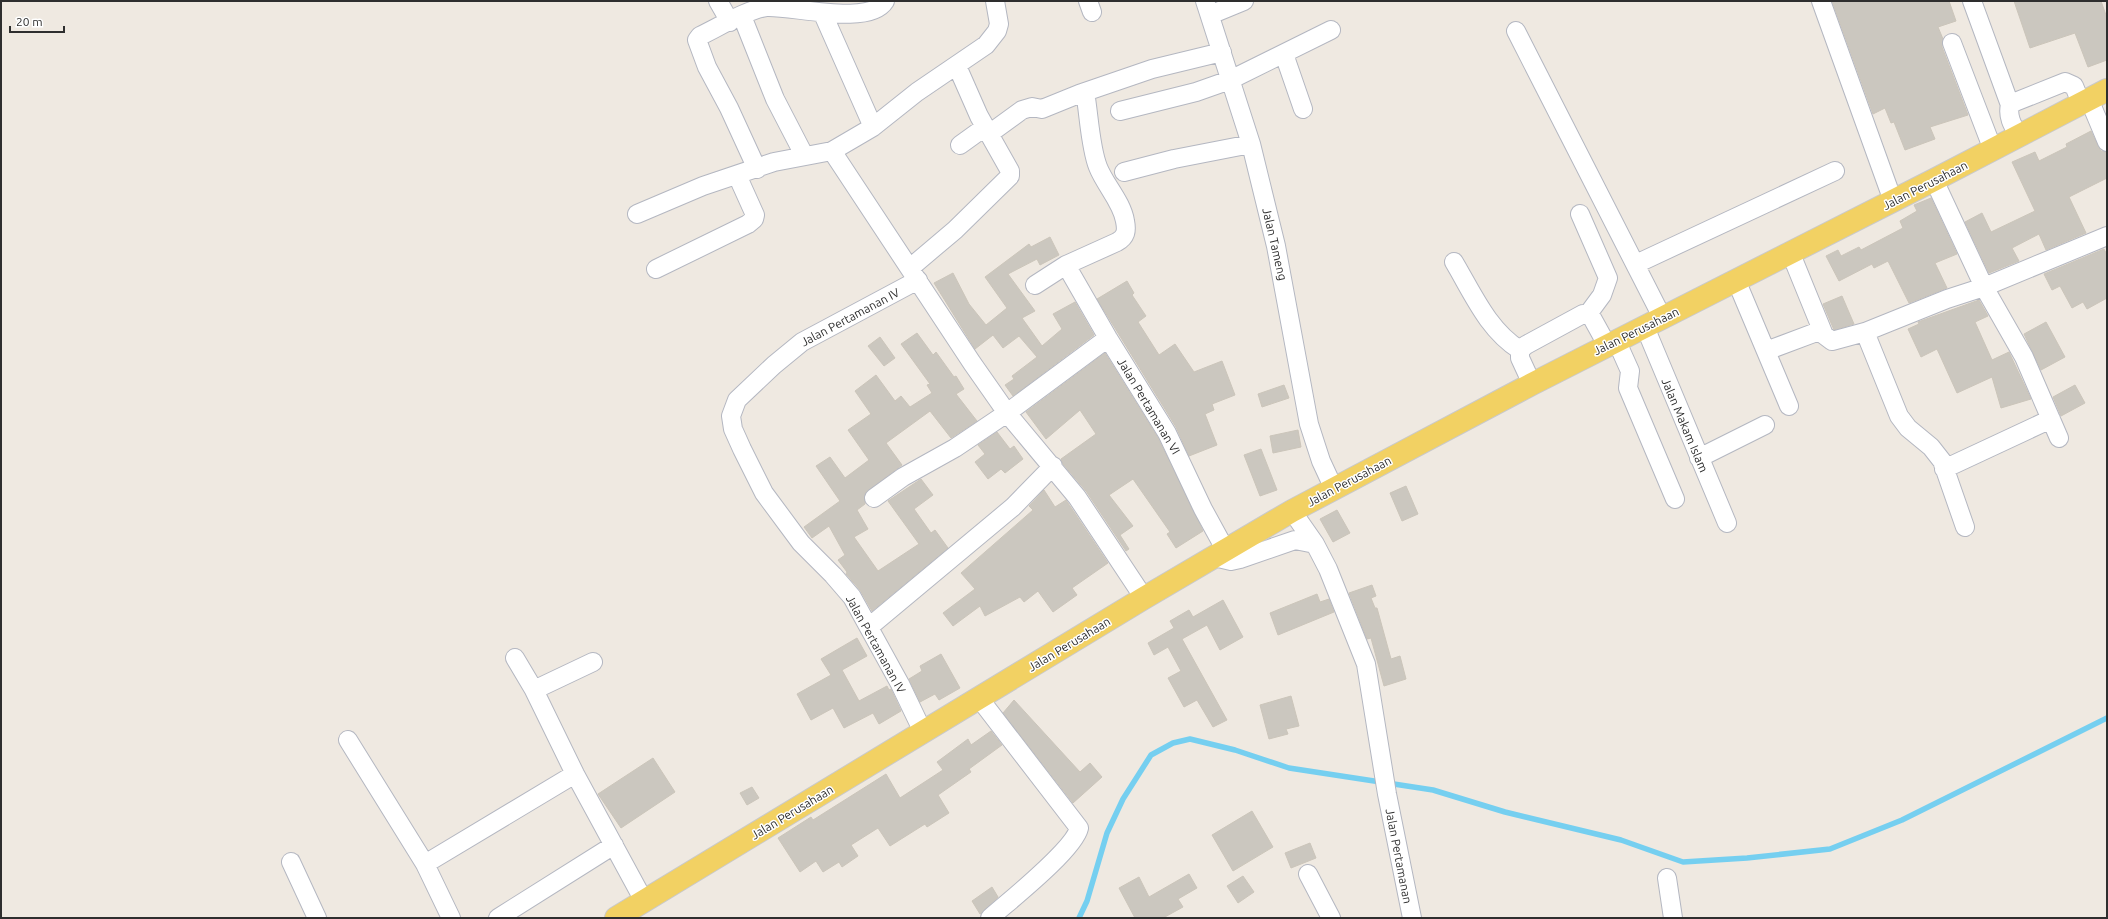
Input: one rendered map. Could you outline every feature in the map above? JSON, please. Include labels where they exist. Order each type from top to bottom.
[{"type":"main road","name":"Jalan Perusahaan","points":[[616,918],[1144,598],[1292,511],[1532,384],[1736,280],[1791,254],[1993,150],[2092,97]]},
{"type":"street","points":[[718,1],[736,19],[804,155]]},
{"type":"street","points":[[757,168],[708,67],[697,40],[700,36],[765,4],[823,14],[872,11],[882,5],[885,1]]},
{"type":"street","points":[[637,214],[703,186],[774,162],[804,155],[832,151],[873,127],[917,92],[986,45],[997,31],[999,16],[995,1]]},
{"type":"street","points":[[1207,8],[1244,1]]},
{"type":"street","points":[[1821,1],[1893,201]]},
{"type":"street","points":[[1972,1],[2010,105],[2008,111],[2010,120],[2019,136]]},
{"type":"street","name":"Jalan Tameng","points":[[1207,8],[1251,144],[1276,246],[1308,424],[1321,461],[1334,489]]},
{"type":"street","points":[[823,14],[873,127]]},
{"type":"street","points":[[1120,111],[1164,98],[1196,92],[1230,80],[1331,30]]},
{"type":"street","name":"Jalan Makam Islam","points":[[1516,30],[1636,264],[1699,458],[1727,522]]},
{"type":"street","points":[[1952,43],[1993,150]]},
{"type":"street","points":[[960,145],[1022,110],[1032,107],[1042,109],[1152,69],[1222,52]]},
{"type":"street","points":[[1284,54],[1303,109]]},
{"type":"street","points":[[957,66],[987,130]]},
{"type":"street","points":[[2010,105],[2065,82],[2092,97],[2107,142]]},
{"type":"street","points":[[1035,285],[1066,265],[1117,242],[1126,233],[1125,219],[1122,209],[1097,166],[1086,92]]},
{"type":"street","name":"Jalan Pertamanan IV","points":[[924,732],[852,597],[833,575],[801,543],[764,493],[733,428],[731,416],[737,400],[774,364],[802,342],[914,274],[955,230],[1010,176],[1010,171],[987,130]]},
{"type":"street","points":[[1124,172],[1174,159],[1251,144]]},
{"type":"street","points":[[832,151],[1007,413],[1053,466],[1077,498],[1144,598]]},
{"type":"street","points":[[1636,264],[1835,171]]},
{"type":"street","points":[[656,269],[754,219],[755,215],[737,175]]},
{"type":"street","points":[[1934,180],[1984,287],[2024,357],[2060,438]]},
{"type":"street","points":[[1532,384],[1520,358],[1520,350],[1526,344],[1584,314],[1588,314],[1602,295],[1608,278],[1580,214]]},
{"type":"street","points":[[1791,254],[1824,335],[1832,341],[1865,332],[1947,299],[1984,287],[2107,236]]},
{"type":"street","points":[[1454,262],[1491,324],[1500,335],[1520,350]]},
{"type":"street","name":"Jalan Pertamanan VI","points":[[1066,265],[1108,338],[1168,433],[1203,509],[1220,554]]},
{"type":"street","points":[[1736,280],[1789,406]]},
{"type":"street","points":[[1588,314],[1612,344],[1630,371],[1628,388],[1675,499]]},
{"type":"street","points":[[1766,352],[1822,330]]},
{"type":"street","points":[[1865,332],[1899,416],[1908,428],[1931,447],[1942,461],[1965,527]]},
{"type":"street","points":[[874,498],[904,477],[955,448],[1007,413],[1108,338]]},
{"type":"street","points":[[1944,469],[2051,418]]},
{"type":"street","points":[[1699,458],[1765,425]]},
{"type":"street","points":[[869,627],[1013,507],[1053,466]]},
{"type":"street","name":"Jalan Pertamanan","points":[[1292,511],[1314,544],[1341,597],[1366,664],[1387,794],[1412,918]]},
{"type":"street","points":[[1220,554],[1231,561],[1295,540],[1314,544]]},
{"type":"street","points":[[515,658],[534,690],[576,774],[644,901]]},
{"type":"street","points":[[534,690],[593,662]]},
{"type":"street","points":[[979,698],[1076,825],[1077,835],[1066,850],[990,918]]},
{"type":"street","points":[[348,740],[425,864],[451,918]]},
{"type":"street","points":[[425,864],[576,774]]},
{"type":"street","points":[[498,918],[614,845]]},
{"type":"street","points":[[291,862],[317,918]]},
{"type":"street","points":[[1308,874],[1331,918]]},
{"type":"street","points":[[1667,878],[1673,918]]},
{"type":"building","points":[[1832,1],[1949,1],[1956,21],[1938,27],[1943,39],[1942,47],[1968,115],[1930,127],[1935,139],[1905,150],[1894,122],[1891,123],[1885,108],[1873,114]]},
{"type":"building","points":[[2014,1],[2101,1],[2107,18],[2107,60],[2088,67],[2075,33],[2030,48]]},
{"type":"building","points":[[2091,131],[2101,151],[2107,152],[2107,178],[2069,197],[2086,233],[2046,250],[2039,234],[2012,248],[2019,261],[1989,273],[1965,222],[1982,213],[1991,232],[2035,211],[2012,162],[2035,152],[2039,161],[2067,147],[2066,144]]},
{"type":"building","points":[[1931,198],[1957,254],[1935,263],[1947,288],[1909,303],[1888,261],[1874,268],[1872,264],[1839,281],[1826,256],[1838,250],[1841,256],[1859,247],[1861,250],[1903,228],[1900,221],[1917,211],[1914,205]]},
{"type":"building","points":[[1050,237],[1059,255],[1040,265],[1037,259],[1008,274],[1035,311],[1022,318],[1042,346],[1062,329],[1053,314],[1075,302],[1094,335],[1013,396],[1005,385],[1014,379],[1012,376],[1037,357],[1019,336],[1003,348],[993,335],[975,349],[934,283],[953,273],[969,304],[986,325],[1007,308],[985,277],[1029,244],[1031,247]]},
{"type":"building","points":[[2104,249],[2107,255],[2107,298],[2087,309],[2083,302],[2072,308],[2060,286],[2052,290],[2044,274]]},
{"type":"building","points":[[1127,281],[1134,293],[1132,295],[1146,316],[1138,322],[1159,355],[1175,344],[1194,372],[1222,361],[1235,395],[1212,404],[1214,410],[1205,414],[1217,445],[1189,456],[1176,427],[1097,299]]},
{"type":"building","points":[[1842,296],[1854,324],[1834,330],[1823,304]]},
{"type":"building","points":[[1979,300],[1988,316],[1975,322],[1992,360],[2009,352],[2031,399],[2001,408],[1992,377],[1957,393],[1937,349],[1921,357],[1908,329],[1919,324],[1918,322]]},
{"type":"building","points":[[2046,322],[2065,357],[2041,370],[2024,334]]},
{"type":"building","points":[[917,333],[933,355],[936,352],[954,377],[956,376],[964,389],[956,394],[977,421],[951,438],[930,411],[886,443],[902,465],[865,493],[865,504],[857,510],[868,529],[854,537],[878,571],[919,544],[888,501],[921,479],[933,495],[914,509],[931,533],[935,530],[948,548],[872,611],[860,590],[846,574],[847,572],[838,560],[845,555],[829,526],[812,538],[804,527],[840,501],[816,466],[830,457],[845,478],[869,460],[848,430],[871,414],[855,391],[876,375],[895,401],[901,396],[910,407],[932,393],[927,385],[930,384],[901,344]]},
{"type":"building","points":[[880,337],[895,358],[884,366],[868,346]]},
{"type":"building","points":[[1105,353],[1158,438],[1203,531],[1176,548],[1167,534],[1170,532],[1133,479],[1109,495],[1133,526],[1120,535],[1129,549],[1126,551],[1086,491],[1063,464],[1061,459],[1096,434],[1080,410],[1046,439],[1026,412]]},
{"type":"building","points":[[1284,385],[1289,398],[1262,407],[1258,394]]},
{"type":"building","points":[[2075,385],[2085,403],[2061,416],[2053,397]]},
{"type":"building","points":[[1298,430],[1301,447],[1273,453],[1270,436]]},
{"type":"building","points":[[997,432],[1010,449],[1014,446],[1023,459],[1005,473],[1001,469],[988,479],[975,462],[985,454],[978,445]]},
{"type":"building","points":[[1261,449],[1277,490],[1260,496],[1244,455]]},
{"type":"building","points":[[1406,486],[1418,514],[1402,521],[1390,493]]},
{"type":"building","points":[[1044,490],[1055,507],[1066,500],[1108,563],[1072,588],[1077,595],[1053,612],[1038,591],[1024,602],[1020,597],[985,616],[980,606],[953,626],[943,613],[975,589],[961,573],[1033,510],[1029,506]]},
{"type":"building","points":[[1337,510],[1350,533],[1333,542],[1320,519]]},
{"type":"building","points":[[1372,585],[1376,596],[1371,598],[1375,608],[1377,608],[1391,659],[1400,656],[1406,679],[1384,686],[1371,638],[1367,639],[1349,593]]},
{"type":"building","points":[[1317,594],[1320,602],[1329,599],[1334,612],[1278,635],[1270,613]]},
{"type":"building","points":[[1223,600],[1243,637],[1220,650],[1207,625],[1182,639],[1227,720],[1213,727],[1197,700],[1184,707],[1168,678],[1181,671],[1168,647],[1154,655],[1148,643],[1174,628],[1170,621],[1189,610],[1193,617]]},
{"type":"building","points":[[857,638],[867,656],[842,670],[859,701],[887,686],[889,690],[891,689],[901,711],[879,724],[873,713],[844,728],[833,708],[811,720],[797,694],[831,675],[821,659]]},
{"type":"building","points":[[941,654],[960,688],[939,700],[935,694],[920,702],[909,679],[922,671],[920,666]]},
{"type":"building","points":[[1291,696],[1299,726],[1286,729],[1288,734],[1269,739],[1260,705]]},
{"type":"building","points":[[1014,700],[1080,772],[1090,763],[1102,777],[1073,803],[1003,713]]},
{"type":"building","points":[[991,731],[1002,745],[969,769],[971,772],[938,795],[949,813],[927,827],[925,824],[890,846],[878,828],[851,845],[858,856],[842,867],[839,862],[823,872],[816,861],[800,872],[778,838],[811,817],[813,820],[886,774],[900,798],[943,770],[937,762],[968,739],[971,745]]},
{"type":"building","points":[[653,758],[675,792],[621,828],[598,794]]},
{"type":"building","points":[[752,787],[759,798],[747,805],[740,793]]},
{"type":"building","points":[[1252,811],[1273,847],[1233,871],[1212,835]]},
{"type":"building","points":[[1310,843],[1316,858],[1291,868],[1285,853]]},
{"type":"building","points":[[1189,874],[1197,888],[1178,899],[1183,907],[1163,918],[1135,918],[1119,888],[1139,877],[1149,897]]},
{"type":"building","points":[[1243,876],[1254,892],[1238,903],[1227,886]]},
{"type":"building","points":[[992,887],[998,897],[980,914],[972,901]]},
{"type":"waterway","points":[[1079,918],[1087,901],[1107,833],[1123,799],[1151,755],[1173,743],[1190,739],[1235,750],[1289,768],[1433,790],[1505,812],[1621,840],[1683,862],[1747,858],[1830,849],[1902,820],[2107,718]]}]
